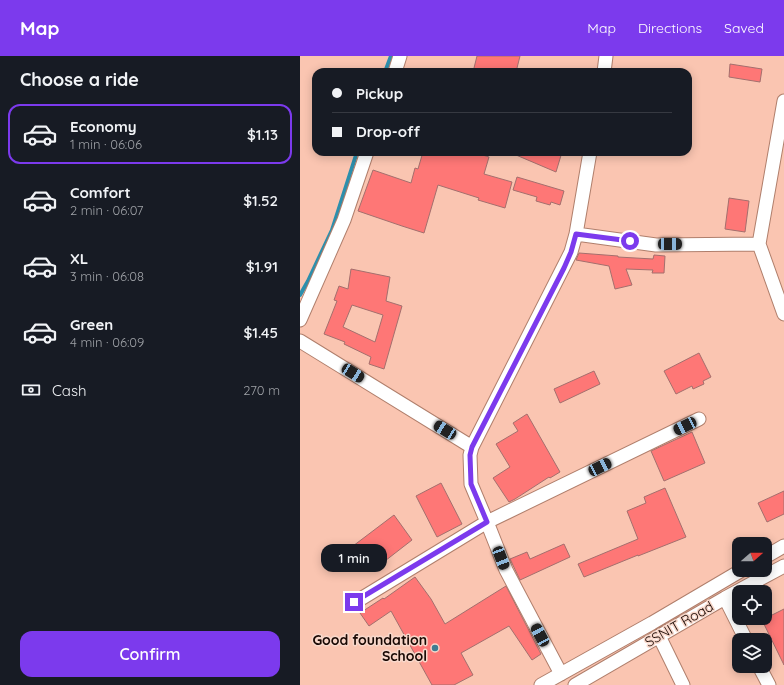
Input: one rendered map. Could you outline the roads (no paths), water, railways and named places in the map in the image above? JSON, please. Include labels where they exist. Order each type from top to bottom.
[{"type":"street","points":[[396,68],[400,56]]},
{"type":"street","points":[[604,68],[606,56]]},
{"type":"street","points":[[784,101],[759,244],[784,314]]},
{"type":"street","points":[[301,316],[344,220],[366,156]]},
{"type":"street","points":[[561,674],[506,570],[471,484],[470,455],[472,447],[571,252],[576,234],[589,156]]},
{"type":"street","points":[[576,234],[656,245],[759,244]]},
{"type":"street","points":[[300,340],[472,447]]},
{"type":"street","points":[[354,602],[487,522],[699,419]]},
{"type":"street","points":[[772,553],[784,546]]},
{"type":"street","name":"SSNIT Road","points":[[575,685],[725,598],[784,566]]},
{"type":"street","name":"SSNIT Road","points":[[541,685],[652,623],[732,576]]},
{"type":"street","points":[[725,598],[742,633]]},
{"type":"street","points":[[659,636],[683,685]]},
{"type":"street","points":[[763,673],[769,685]]},
{"type":"waterway","points":[[386,68],[391,56]]},
{"type":"waterway","points":[[300,295],[332,230],[356,156]]},
{"type":"place","name":"Good foundation School","points":[[435,648]]}]
